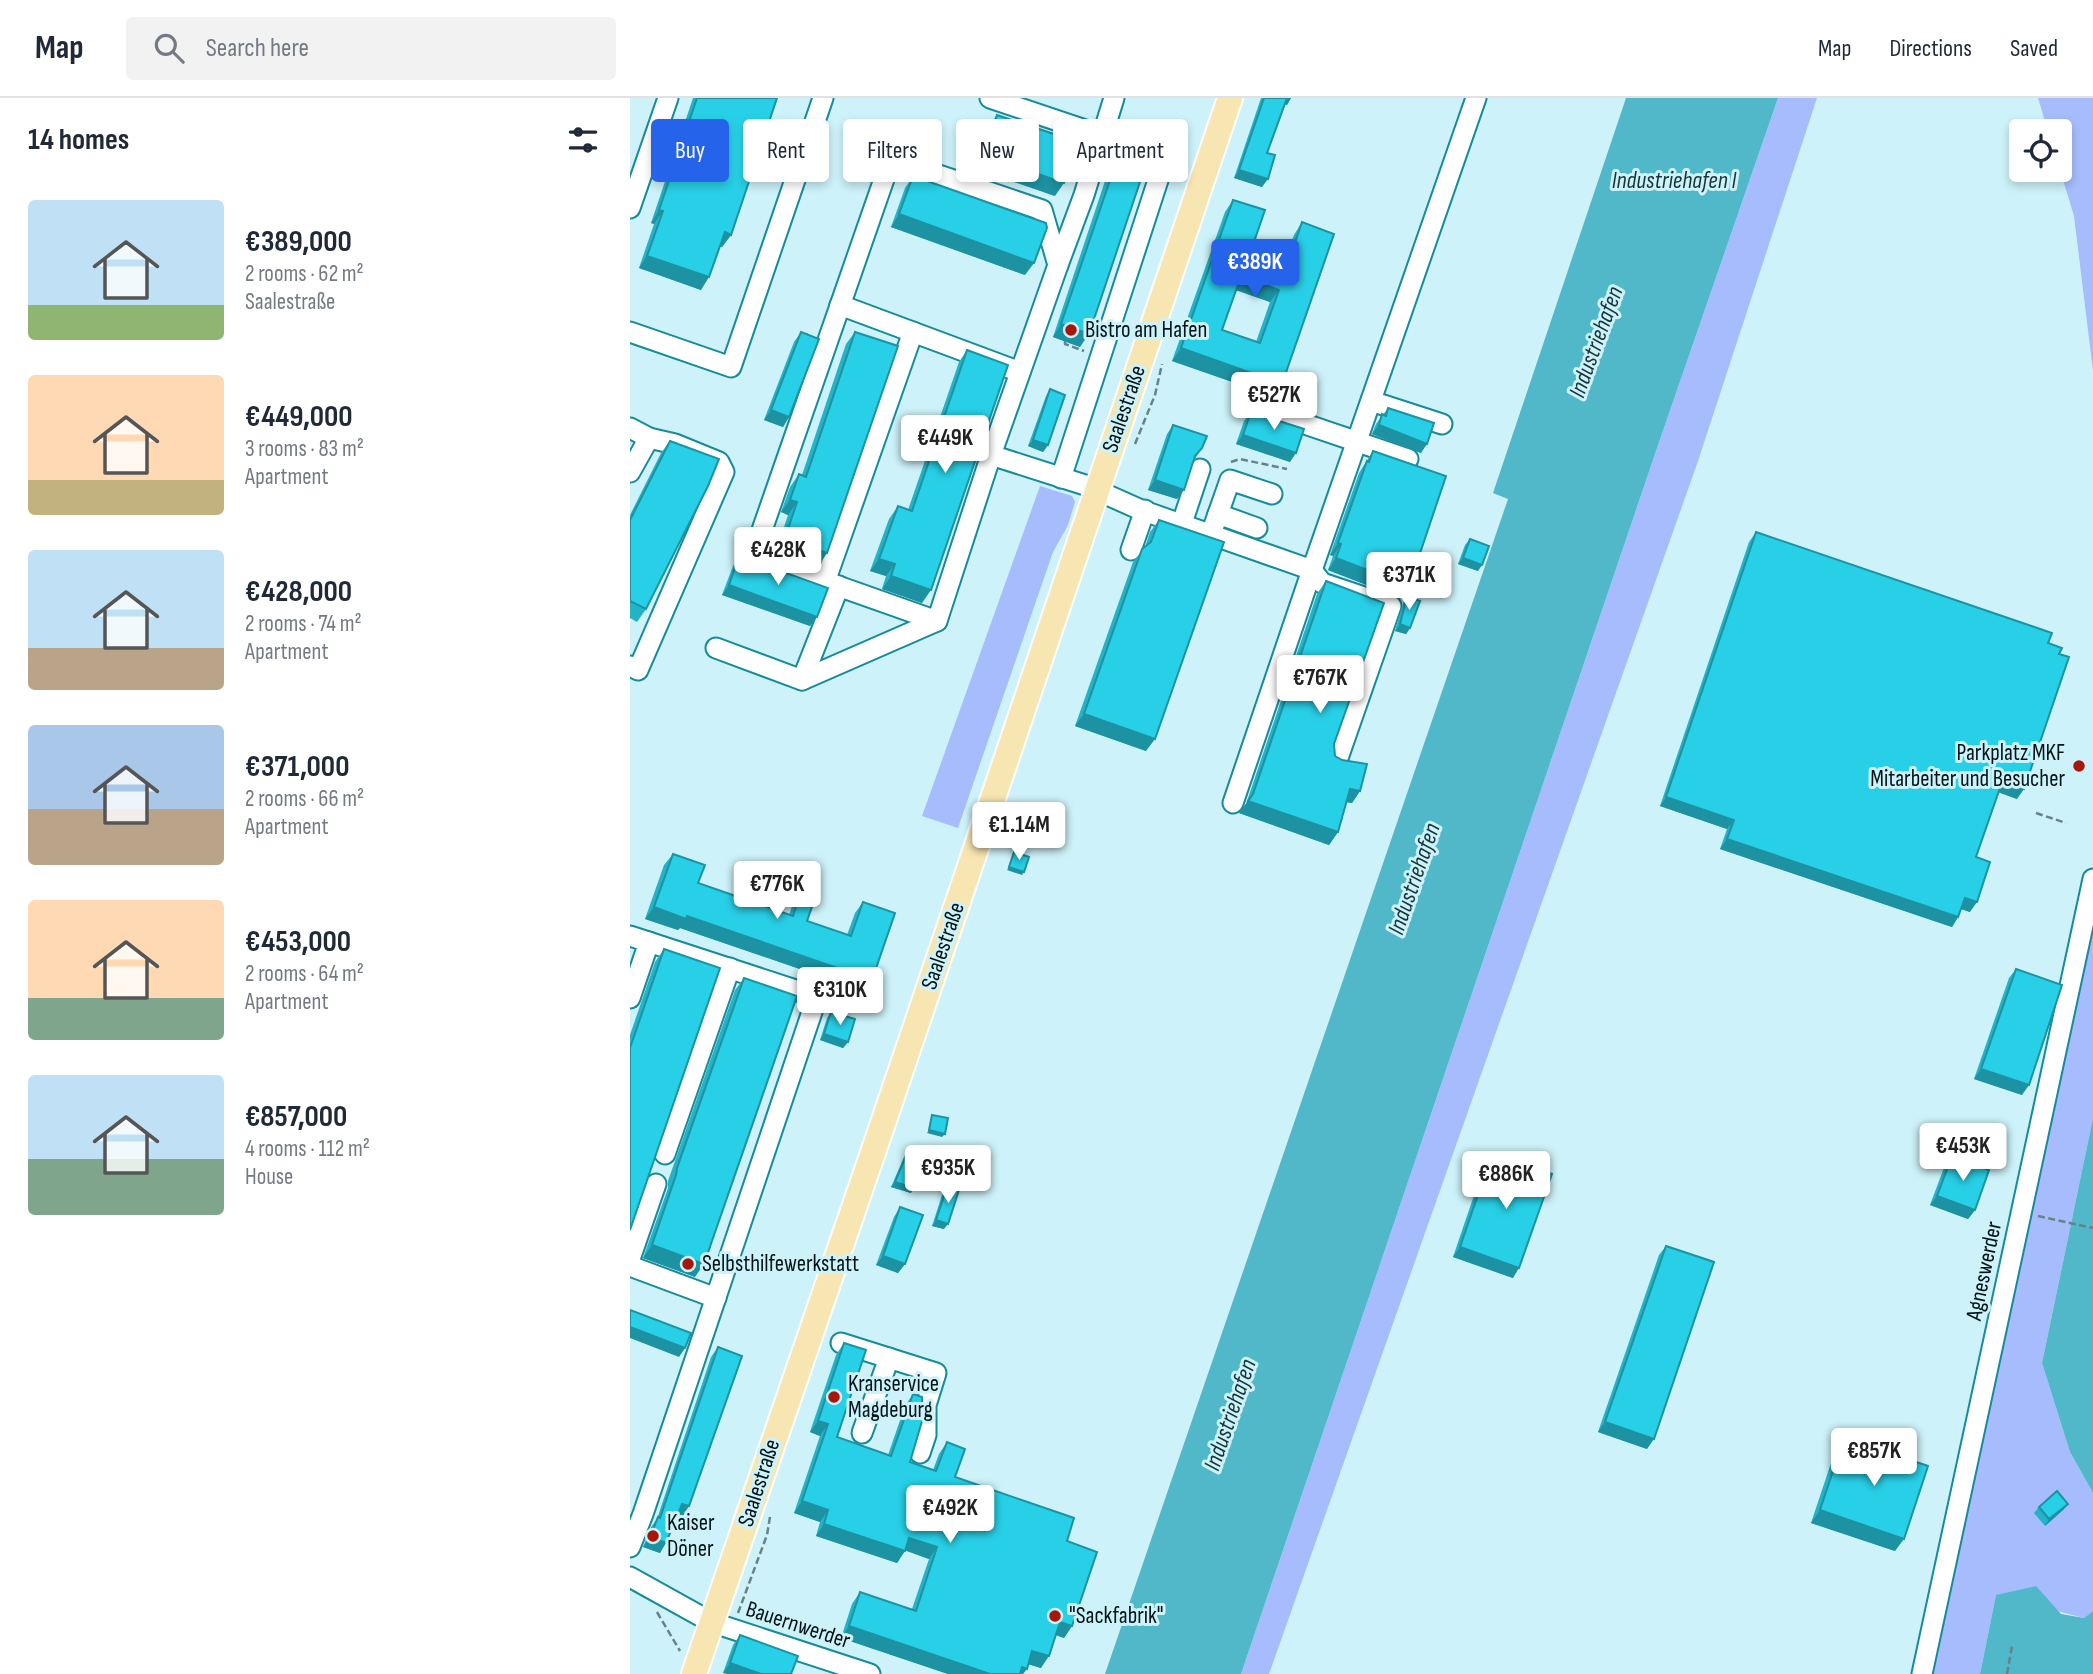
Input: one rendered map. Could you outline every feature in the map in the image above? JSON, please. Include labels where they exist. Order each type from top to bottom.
[{"type":"main road","name":"Saalestraße","points":[[688,1665],[711,1622],[1230,98]]},
{"type":"street","points":[[630,208],[668,98]]},
{"type":"street","points":[[630,332],[731,366],[823,98]]},
{"type":"street","points":[[990,98],[1053,119]]},
{"type":"street","points":[[1108,119],[1114,98]]},
{"type":"street","points":[[1233,803],[1476,98]]},
{"type":"street","points":[[937,621],[753,556],[891,159],[1042,210],[1058,265]]},
{"type":"street","points":[[716,648],[802,680],[937,621],[1020,372],[1088,182]]},
{"type":"street","points":[[1060,478],[1157,182]]},
{"type":"street","points":[[840,305],[1020,372]]},
{"type":"street","points":[[802,680],[914,332]]},
{"type":"street","points":[[1371,401],[1442,424]]},
{"type":"street","points":[[1252,406],[1408,459]]},
{"type":"street","points":[[630,428],[649,438],[675,444],[719,462],[724,472],[638,670],[630,666]]},
{"type":"street","points":[[630,472],[649,438]]},
{"type":"street","points":[[992,455],[1097,489],[1114,499],[1312,569],[1322,583],[1391,606],[1338,761]]},
{"type":"street","points":[[1182,523],[1200,469]]},
{"type":"street","points":[[1211,534],[1230,480],[1272,494]]},
{"type":"street","points":[[1130,551],[1145,510]]},
{"type":"street","points":[[1218,514],[1257,528]]},
{"type":"street","name":"Agneswerder","points":[[1922,1674],[2093,879]]},
{"type":"street","points":[[630,998],[639,939],[817,997],[716,1298],[637,1510],[630,1547]]},
{"type":"street","points":[[665,1154],[730,968]]},
{"type":"street","points":[[630,1259],[656,1184]]},
{"type":"street","points":[[630,1266],[716,1298]]},
{"type":"street","points":[[841,1343],[936,1373],[926,1405],[926,1435],[920,1453]]},
{"type":"street","points":[[862,1433],[889,1358]]},
{"type":"street","name":"Bauernwerder","points":[[630,1577],[711,1622],[870,1674]]},
{"type":"path","points":[[1065,341],[1065,344],[1101,356]]},
{"type":"path","points":[[1200,469],[1240,459],[1287,469]]},
{"type":"path","points":[[2036,813],[2066,823]]},
{"type":"path","points":[[2022,1212],[2093,1228]]},
{"type":"path","points":[[663,1596],[656,1611],[688,1665]]},
{"type":"path","points":[[2007,1674],[2012,1646]]},
{"type":"shaded area","points":[[1778,98],[1817,98],[1697,464],[1269,1674],[1241,1674],[1656,451]]},
{"type":"shaded area","points":[[2038,98],[2093,98],[2093,371],[2074,216],[2064,182],[2072,182],[2072,119],[2044,119]]},
{"type":"shaded area","points":[[1040,486],[1072,496],[1075,502],[1068,525],[1053,552],[958,828],[922,816]]},
{"type":"shaded area","points":[[2093,928],[2093,1118],[2042,1363],[2070,1452],[2093,1493],[2093,1611],[2084,1618],[1996,1595],[1980,1674],[1929,1674]]},
{"type":"water","name":"Industriehafen I","points":[[1626,98],[1778,98],[1241,1674],[1105,1674],[1508,499],[1493,493]]},
{"type":"water","points":[[2093,1118],[2093,1493],[2070,1452],[2042,1363]]},
{"type":"water","points":[[2036,1586],[2061,1614],[2084,1618],[2093,1611],[2093,1674],[1980,1674],[1996,1595]]},
{"type":"building","points":[[697,98],[777,98],[770,119],[743,119],[743,182],[749,182],[731,235],[725,232],[709,277],[647,256],[663,211],[659,210],[668,182],[729,182],[729,119],[690,119]]},
{"type":"building","points":[[1264,98],[1287,98],[1267,153],[1275,155],[1268,179],[1239,170]]},
{"type":"building","points":[[1039,129],[1053,134],[1053,179],[1039,174]]},
{"type":"building","points":[[911,182],[930,182],[1046,223],[1047,228],[1034,263],[899,214]]},
{"type":"building","points":[[1109,182],[1140,182],[1089,334],[1061,324]]},
{"type":"building","points":[[1233,200],[1265,210],[1246,265],[1283,278],[1302,222],[1334,234],[1282,384],[1181,348]],"holes":[[[1241,276],[1279,290],[1260,343],[1222,330]]]},
{"type":"building","points":[[801,332],[819,339],[789,417],[771,410]]},
{"type":"building","points":[[855,332],[898,346],[827,553],[785,538],[797,502],[790,500],[799,474],[806,477]]},
{"type":"building","points":[[967,350],[1008,365],[931,590],[891,576],[895,564],[879,559],[898,506],[912,511]]},
{"type":"building","points":[[1050,389],[1065,395],[1048,445],[1033,440]]},
{"type":"building","points":[[1388,408],[1434,423],[1427,444],[1379,425],[1382,414],[1386,416]]},
{"type":"building","points":[[1251,412],[1304,429],[1296,453],[1243,435]]},
{"type":"building","points":[[1173,425],[1207,436],[1195,456],[1184,490],[1155,480]]},
{"type":"building","points":[[670,441],[719,459],[646,609],[630,601],[630,520]]},
{"type":"building","points":[[1373,451],[1446,476],[1409,586],[1336,558],[1341,544],[1338,543]]},
{"type":"building","points":[[1159,520],[1224,542],[1155,739],[1084,714],[1142,549],[1151,542]]},
{"type":"building","points":[[1756,532],[2052,633],[2048,643],[2062,648],[2059,654],[2069,657],[2024,789],[2002,782],[1976,857],[1990,862],[1977,902],[1965,898],[1958,917],[1727,839],[1734,820],[1666,797]]},
{"type":"building","points":[[1470,539],[1489,546],[1482,565],[1463,558]]},
{"type":"building","points":[[739,556],[828,588],[817,617],[729,585]]},
{"type":"building","points":[[1326,581],[1384,603],[1334,744],[1335,756],[1342,760],[1367,764],[1360,791],[1350,789],[1338,832],[1248,801],[1253,794]]},
{"type":"building","points":[[1407,596],[1420,601],[1410,628],[1400,624]]},
{"type":"building","points":[[1014,852],[1029,857],[1024,872],[1009,867]]},
{"type":"building","points":[[673,854],[705,865],[698,883],[793,916],[804,882],[819,887],[807,921],[851,936],[863,902],[895,913],[872,980],[654,907]]},
{"type":"building","points":[[664,949],[720,968],[630,1230],[630,1048]]},
{"type":"building","points":[[2016,969],[2062,985],[2029,1085],[1981,1069]]},
{"type":"building","points":[[744,978],[797,996],[704,1264],[652,1245]]},
{"type":"building","points":[[831,1012],[855,1019],[848,1042],[824,1034]]},
{"type":"building","points":[[932,1115],[948,1118],[945,1134],[929,1130]]},
{"type":"building","points":[[908,1151],[925,1157],[914,1188],[895,1182]]},
{"type":"building","points":[[1492,1154],[1552,1174],[1519,1268],[1460,1247]]},
{"type":"building","points":[[1952,1156],[1989,1170],[1975,1210],[1937,1196]]},
{"type":"building","points":[[947,1187],[959,1190],[948,1224],[936,1220]]},
{"type":"building","points":[[900,1207],[923,1215],[905,1264],[883,1256]]},
{"type":"building","points":[[1666,1246],[1714,1262],[1654,1439],[1605,1422]]},
{"type":"building","points":[[630,1310],[691,1333],[685,1348],[630,1327]]},
{"type":"building","points":[[844,1343],[866,1350],[837,1437],[891,1456],[913,1394],[922,1397],[922,1421],[910,1462],[936,1471],[947,1442],[965,1449],[955,1477],[1074,1518],[1067,1541],[1097,1552],[1072,1626],[1060,1622],[1049,1656],[1032,1651],[1027,1669],[1022,1667],[1020,1674],[990,1674],[849,1626],[860,1592],[916,1611],[937,1547],[909,1538],[905,1551],[824,1524],[828,1510],[802,1501],[828,1424],[818,1421]]},
{"type":"building","points":[[718,1347],[742,1356],[689,1506],[682,1504],[666,1543],[650,1537],[658,1517],[660,1518]]},
{"type":"building","points":[[1844,1438],[1928,1466],[1904,1539],[1820,1510]]},
{"type":"building","points":[[2057,1491],[2068,1504],[2049,1519],[2039,1507]]},
{"type":"building","points":[[740,1635],[798,1656],[791,1674],[761,1674],[730,1663]]},
{"type":"place","name":"Bistro am Hafen","points":[[1071,330]]},
{"type":"place","name":"Parkplatz MKF Mitarbeiter und Besucher","points":[[2079,766]]},
{"type":"place","name":"Selbsthilfewerkstatt","points":[[688,1264]]},
{"type":"place","name":"Kranservice Magdeburg","points":[[834,1397]]},
{"type":"place","name":"Kaiser Döner","points":[[653,1536]]},
{"type":"place","name":"\"Sackfabrik\"","points":[[1055,1616]]},
{"type":"water label","name":"Industriehafen","points":[[1596,342]]},
{"type":"water label","name":"Industriehafen","points":[[1414,879]]},
{"type":"water label","name":"Industriehafen","points":[[1230,1415]]}]
